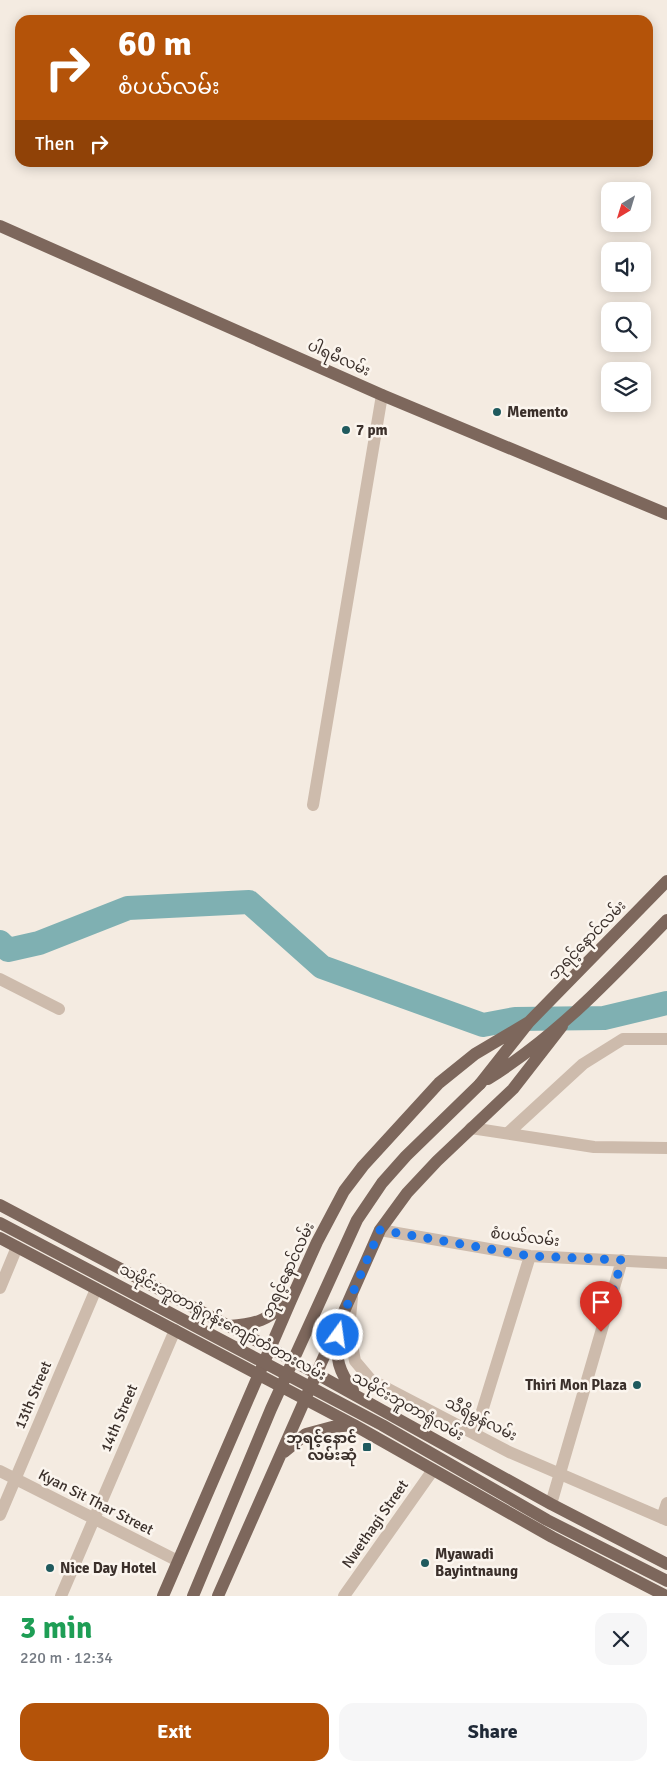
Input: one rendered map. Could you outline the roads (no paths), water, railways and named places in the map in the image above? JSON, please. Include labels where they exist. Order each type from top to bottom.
[{"type":"main road","name":"ပါရမီလမ်း","points":[[0,226],[382,395],[667,514]]},
{"type":"main road","name":"ဘုရင့်နောင်လမ်း","points":[[193,1596],[271,1409],[357,1220],[382,1184],[400,1163],[480,1084],[529,1022],[667,881]]},
{"type":"main road","name":"ဘုရင့်နောင်လမ်း","points":[[218,1596],[380,1230],[407,1193],[471,1128],[513,1089],[562,1026],[667,920]]},
{"type":"main road","name":"ဘုရင့်နောင်လမ်း","points":[[163,1596],[291,1300],[344,1191],[363,1166],[439,1083],[476,1054],[529,1022]]},
{"type":"main road","name":"ဘုရင့်နောင်လမ်း","points":[[480,1084],[518,1060],[562,1026]]},
{"type":"main road","name":"သမိုင်းဘူတာရုံလမ်း","points":[[0,1206],[270,1348],[551,1504],[667,1564]]},
{"type":"main road","name":"သမိုင်းဘူတာရုံဂုန်းကျော်တံတားလမ်း","points":[[0,1223],[382,1425],[547,1520],[667,1581]]},
{"type":"main road","points":[[22,1250],[38,1226]]},
{"type":"main road","points":[[0,1238],[354,1425],[552,1537],[666,1596]]},
{"type":"main road","points":[[228,1326],[254,1325],[268,1319],[291,1300]]},
{"type":"main road","points":[[340,1322],[336,1349],[341,1375],[358,1396]]},
{"type":"main road","points":[[282,1453],[306,1434],[332,1427],[354,1425]]},
{"type":"street","points":[[313,805],[382,395]]},
{"type":"street","points":[[0,979],[59,1010]]},
{"type":"street","points":[[508,1133],[583,1064],[623,1039],[667,1039]]},
{"type":"street","points":[[471,1128],[594,1147],[667,1148]]},
{"type":"street","name":"စံပယ်လမ်း","points":[[380,1230],[530,1256],[667,1263]]},
{"type":"street","points":[[0,1288],[22,1250]]},
{"type":"street","points":[[475,1434],[530,1256]]},
{"type":"street","points":[[551,1504],[558,1474],[622,1260]]},
{"type":"street","name":"13th Street","points":[[0,1515],[96,1289]]},
{"type":"street","name":"သီရိမွန်လမ်း","points":[[353,1290],[349,1328],[355,1362],[371,1380],[475,1434],[558,1474],[665,1519]]},
{"type":"street","name":"14th Street","points":[[61,1596],[175,1330]]},
{"type":"street","name":"Nwethagi Street","points":[[344,1596],[433,1470]]},
{"type":"street","name":"Kyan Sit Thar Street","points":[[0,1471],[178,1561]]},
{"type":"street","points":[[665,1519],[667,1503]]},
{"type":"waterway","points":[[0,942],[8,950],[39,943],[128,908],[249,902],[322,967],[483,1025],[515,1019],[604,1018],[667,1003]]},
{"type":"place","name":"Memento","points":[[497,412]]},
{"type":"place","name":"7 pm","points":[[346,430]]},
{"type":"place","name":"Thiri Mon Plaza","points":[[637,1385]]},
{"type":"place","name":"ဘုရင့်နောင် လမ်းဆုံ","points":[[367,1447]]},
{"type":"place","name":"Myawadi Bayintnaung","points":[[425,1563]]},
{"type":"place","name":"Nice Day Hotel","points":[[50,1568]]}]
